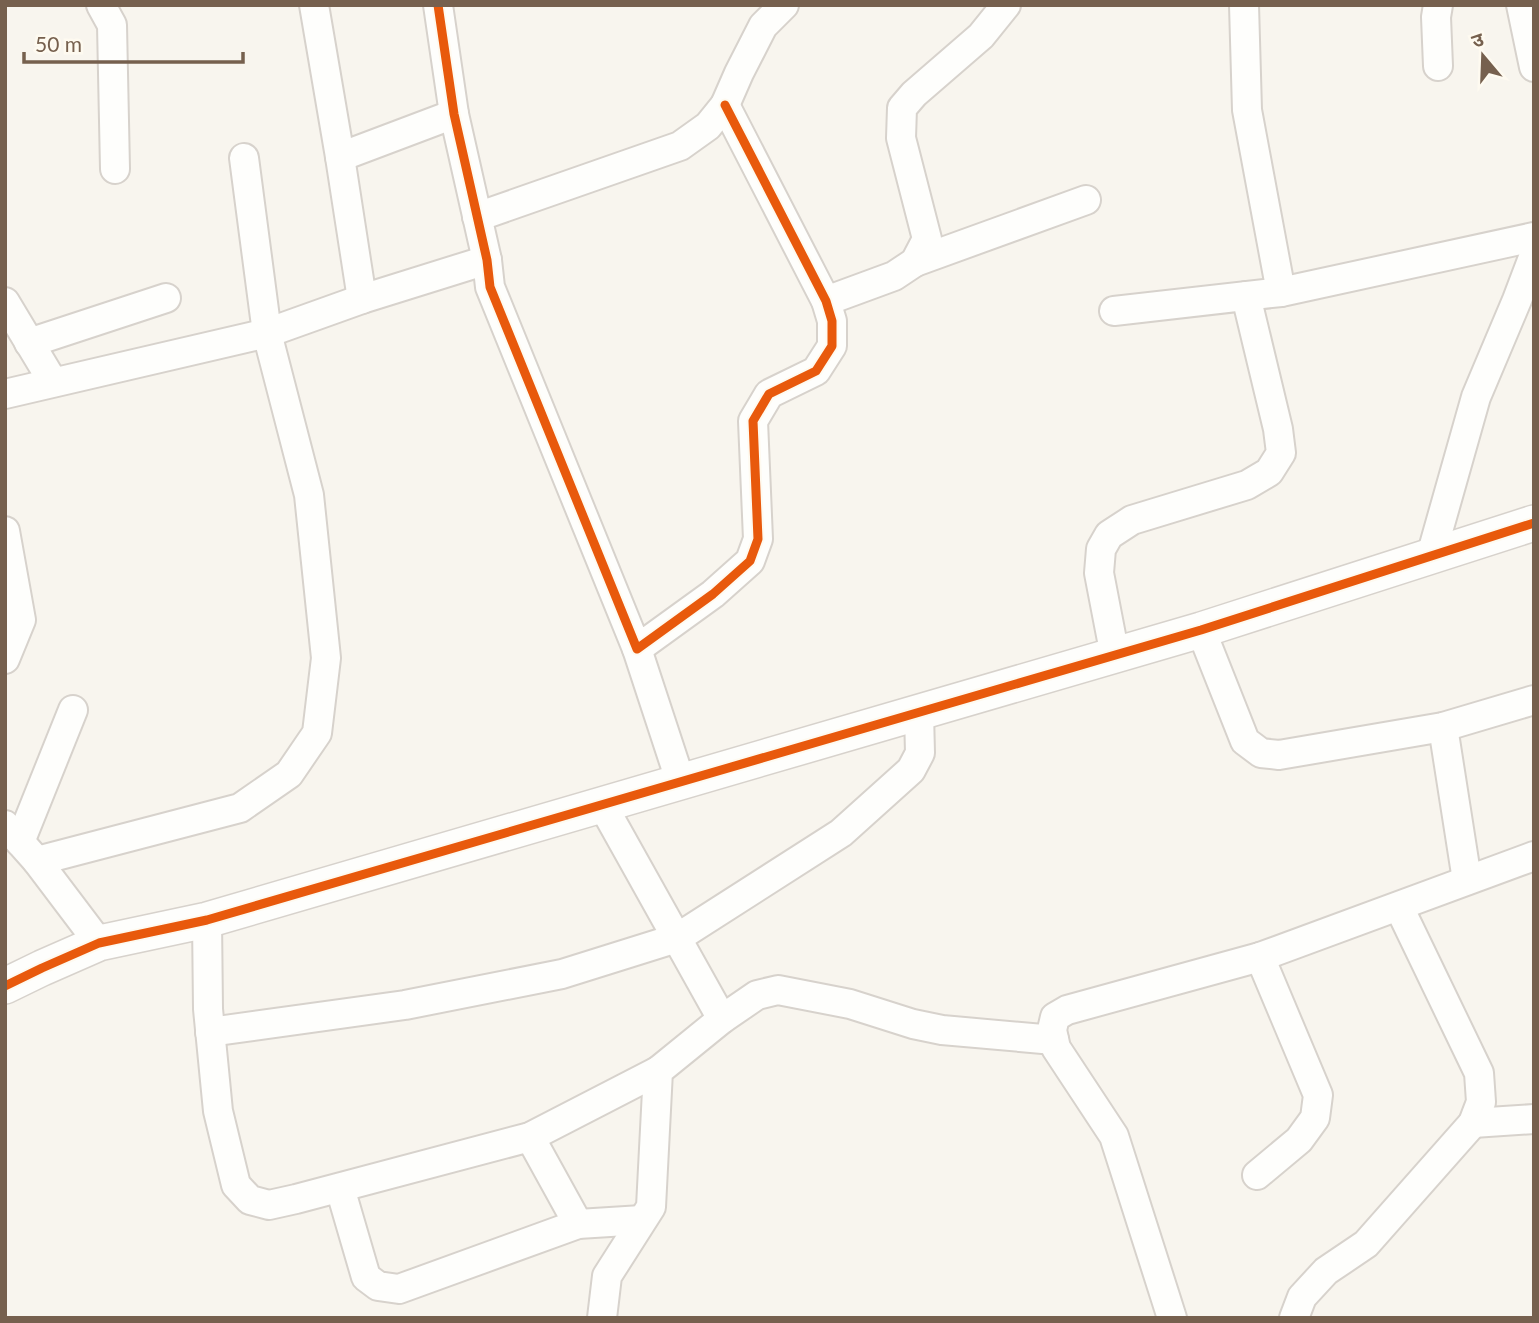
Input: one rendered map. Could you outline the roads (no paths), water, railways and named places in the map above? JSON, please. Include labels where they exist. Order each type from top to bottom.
[{"type":"street","points":[[101,5],[112,25],[115,169]]},
{"type":"street","points":[[314,5],[362,299]]},
{"type":"street","points":[[438,5],[454,114],[490,287],[637,649],[681,783]]},
{"type":"street","points":[[477,217],[680,146],[708,126],[725,105],[763,26],[784,5]]},
{"type":"street","points":[[915,262],[927,239],[901,138],[902,108],[914,94],[981,36],[1006,5]]},
{"type":"street","points":[[1244,5],[1247,110],[1281,292]]},
{"type":"street","points":[[1438,5],[1438,66]]},
{"type":"street","points":[[1521,5],[1532,54]]},
{"type":"street","points":[[637,649],[713,594],[750,561],[758,539],[752,421],[769,394],[816,371],[832,346],[832,321],[826,301],[725,105]]},
{"type":"street","points":[[340,157],[454,114]]},
{"type":"street","points":[[21,843],[240,808],[289,774],[317,733],[326,658],[309,495],[267,333],[244,159]]},
{"type":"street","points":[[826,301],[894,276],[915,262],[1086,200]]},
{"type":"street","points":[[1114,311],[1281,292],[1534,237]]},
{"type":"street","points":[[1431,556],[1476,397],[1534,256]]},
{"type":"street","points":[[5,394],[267,333],[362,299],[486,260]]},
{"type":"street","points":[[1115,656],[1099,573],[1101,549],[1109,535],[1132,520],[1247,485],[1269,472],[1281,453],[1278,429],[1246,296]]},
{"type":"street","points":[[30,343],[166,298]]},
{"type":"street","points":[[5,302],[52,382]]},
{"type":"street","points":[[5,986],[99,943],[207,920],[603,806],[1202,630],[1534,523]]},
{"type":"street","points":[[5,531],[21,620],[5,659]]},
{"type":"street","points":[[1202,630],[1245,741],[1261,753],[1279,755],[1443,727],[1534,700]]},
{"type":"street","points":[[21,843],[73,710]]},
{"type":"street","points":[[210,1032],[405,1005],[562,974],[677,938],[841,833],[911,770],[920,753],[919,713]]},
{"type":"street","points":[[1443,727],[1467,880]]},
{"type":"street","points":[[603,806],[722,1019]]},
{"type":"street","points":[[21,843],[99,943]]},
{"type":"street","points":[[1172,1318],[1114,1136],[1056,1048],[1052,1030],[1055,1017],[1067,1010],[1260,957],[1534,856]]},
{"type":"street","points":[[1294,1318],[1302,1297],[1326,1271],[1366,1244],[1473,1124],[1481,1102],[1479,1073],[1399,907]]},
{"type":"street","points":[[207,920],[208,1009],[218,1111],[236,1185],[250,1200],[269,1205],[530,1137],[659,1071],[722,1019],[757,995],[778,990],[850,1004],[913,1024],[942,1030],[1054,1040]]},
{"type":"street","points":[[1257,1175],[1299,1140],[1315,1118],[1318,1095],[1260,957]]},
{"type":"street","points":[[602,1318],[607,1276],[651,1207],[659,1071]]},
{"type":"street","points":[[1473,1124],[1534,1119]]},
{"type":"street","points":[[530,1137],[578,1224]]},
{"type":"street","points":[[340,1188],[366,1278],[378,1286],[399,1289],[578,1224],[642,1220]]}]
